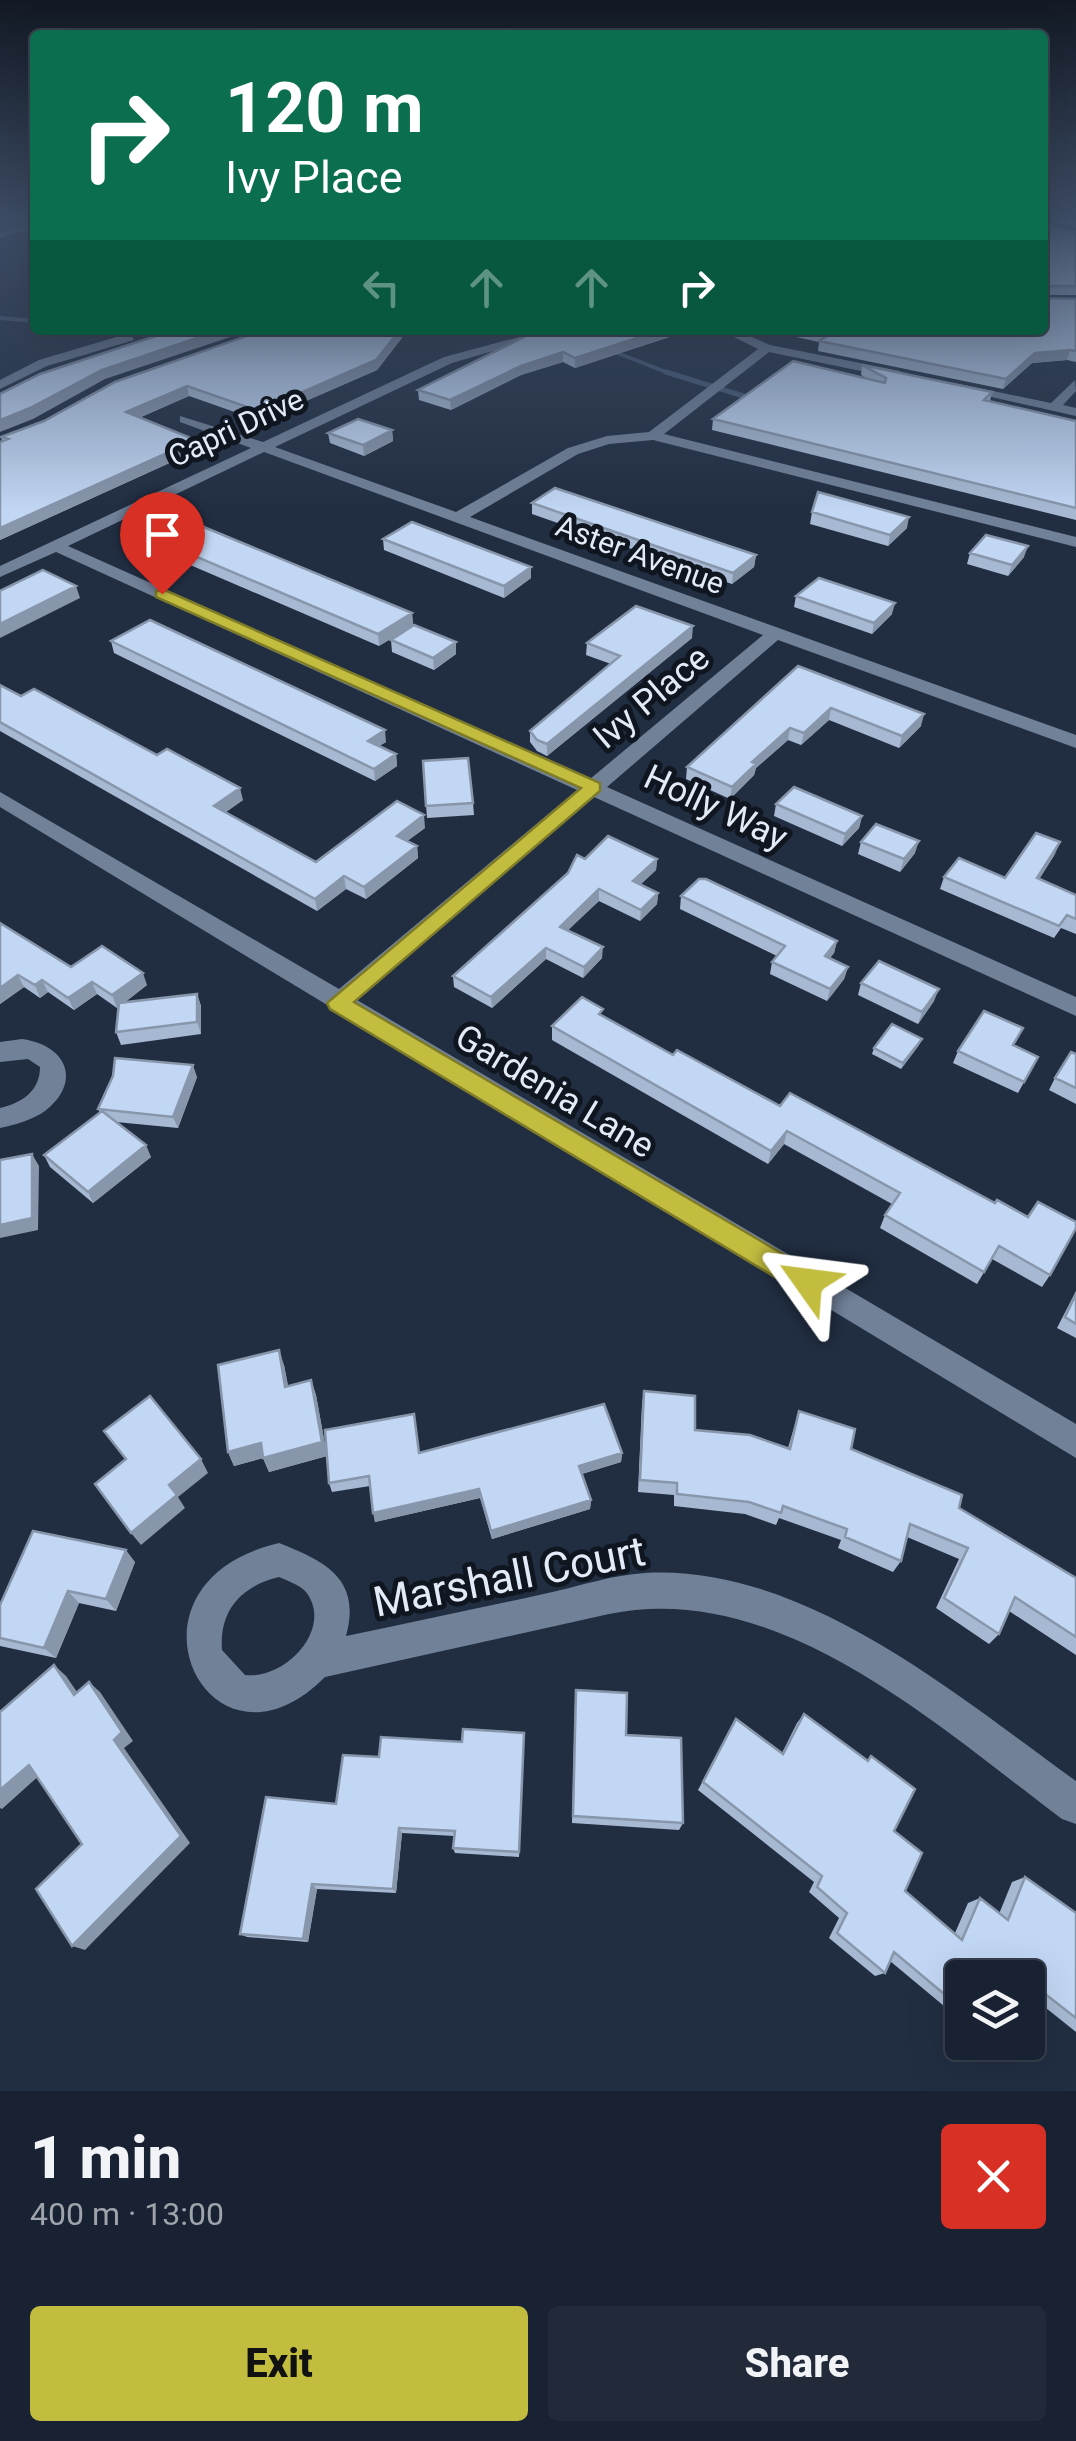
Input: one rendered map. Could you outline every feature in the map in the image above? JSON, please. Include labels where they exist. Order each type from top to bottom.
[{"type":"street","name":"Capri Drive","points":[[0,572],[448,360],[539,335]]},
{"type":"street","points":[[738,335],[768,348],[901,376]]},
{"type":"street","points":[[0,385],[43,363],[130,337]]},
{"type":"street","points":[[653,436],[768,348]]},
{"type":"street","points":[[939,384],[1076,412]]},
{"type":"street","points":[[1054,408],[1075,384]]},
{"type":"street","name":"Aster Avenue","points":[[185,419],[1076,742]]},
{"type":"street","points":[[457,518],[573,451],[607,440],[653,436],[1076,542]]},
{"type":"street","name":"Holly Way","points":[[54,546],[1076,1007]]},
{"type":"street","name":"Ivy Place","points":[[338,1003],[776,633]]},
{"type":"street","name":"Gardenia Lane","points":[[0,798],[1076,1442]]},
{"type":"street","points":[[0,1052],[36,1050],[53,1065],[54,1076],[41,1100],[29,1109],[0,1118]]},
{"type":"street","name":"Marshall Court","points":[[319,1660],[646,1590],[732,1597],[790,1618],[894,1676],[1076,1806]]},
{"type":"building","points":[[1048,318],[1076,318],[1076,351],[1035,353],[1006,379],[819,341],[829,335],[1048,335]]},
{"type":"building","points":[[159,335],[206,335],[102,370],[0,420],[0,394],[40,374]]},
{"type":"building","points":[[250,335],[396,335],[376,360],[259,411],[187,386],[126,412],[196,440],[0,528],[0,442],[8,439],[1,437],[44,421],[115,382]]},
{"type":"building","points":[[528,335],[646,335],[575,358],[563,352],[521,366],[450,400],[418,390]]},
{"type":"building","points":[[793,361],[885,383],[886,378],[862,365],[992,392],[984,400],[1076,421],[1076,508],[713,419]]},
{"type":"building","points":[[358,419],[392,430],[363,445],[328,433]]},
{"type":"building","points":[[555,488],[756,555],[733,573],[532,503]]},
{"type":"building","points":[[818,492],[909,517],[890,535],[812,512]]},
{"type":"building","points":[[165,511],[412,613],[378,634],[129,528]]},
{"type":"building","points":[[412,522],[531,567],[504,586],[383,539]]},
{"type":"building","points":[[986,535],[1028,546],[1012,565],[970,553]]},
{"type":"building","points":[[43,570],[76,586],[0,624],[0,591]]},
{"type":"building","points":[[819,578],[895,603],[874,623],[796,596]]},
{"type":"building","points":[[636,606],[693,626],[547,744],[537,740],[530,731],[620,656],[587,643]]},
{"type":"building","points":[[150,620],[385,730],[368,741],[396,754],[374,769],[111,641]]},
{"type":"building","points":[[414,625],[456,642],[433,658],[391,640]]},
{"type":"building","points":[[798,666],[924,714],[902,736],[831,708],[804,733],[790,728],[752,762],[756,764],[732,787],[687,767]]},
{"type":"building","points":[[0,685],[21,696],[34,689],[157,755],[167,749],[240,788],[214,806],[316,862],[397,801],[424,815],[397,836],[417,846],[364,887],[344,876],[315,899],[0,722]]},
{"type":"building","points":[[468,758],[473,803],[426,806],[423,761]]},
{"type":"building","points":[[794,787],[862,816],[845,834],[776,804]]},
{"type":"building","points":[[876,824],[919,841],[904,859],[861,842]]},
{"type":"building","points":[[1036,833],[1060,842],[1037,878],[1076,895],[1076,919],[1067,915],[1059,926],[944,877],[959,858],[1005,878]]},
{"type":"building","points":[[608,836],[657,859],[633,881],[658,893],[641,910],[599,889],[560,927],[603,947],[584,967],[546,948],[491,997],[453,976],[568,873],[577,855],[585,859]]},
{"type":"building","points":[[699,879],[837,941],[825,956],[848,967],[830,989],[772,962],[785,946],[681,896]]},
{"type":"building","points":[[0,923],[71,967],[102,946],[143,973],[112,995],[92,982],[68,998],[42,980],[35,985],[18,975],[0,988]]},
{"type":"building","points":[[879,961],[939,989],[922,1012],[861,983]]},
{"type":"building","points":[[197,994],[197,1022],[116,1032],[119,1003]]},
{"type":"building","points":[[582,997],[603,1009],[599,1014],[673,1055],[677,1050],[780,1106],[790,1093],[995,1203],[997,1200],[1028,1217],[1038,1202],[1076,1222],[1076,1228],[1050,1275],[999,1246],[984,1272],[885,1215],[900,1193],[787,1131],[771,1151],[552,1026]]},
{"type":"building","points":[[984,1011],[1023,1028],[1013,1045],[1038,1057],[1024,1082],[958,1051]]},
{"type":"building","points":[[892,1024],[922,1039],[903,1063],[874,1048]]},
{"type":"building","points":[[1071,1052],[1076,1054],[1076,1088],[1055,1078]]},
{"type":"building","points":[[115,1058],[193,1065],[173,1117],[98,1109],[113,1076]]},
{"type":"building","points":[[102,1111],[146,1145],[88,1192],[44,1155]]},
{"type":"building","points":[[32,1154],[32,1218],[0,1225],[0,1160]]},
{"type":"building","points":[[1076,1294],[1076,1324],[1065,1317]]},
{"type":"building","points":[[279,1350],[285,1387],[311,1380],[322,1442],[263,1458],[261,1443],[228,1452],[218,1365]]},
{"type":"building","points":[[644,1391],[695,1396],[695,1430],[750,1435],[790,1449],[799,1411],[855,1429],[851,1449],[962,1495],[959,1508],[1076,1578],[1076,1637],[1015,1597],[999,1634],[944,1598],[968,1548],[910,1524],[901,1561],[845,1537],[847,1529],[783,1506],[781,1513],[749,1502],[677,1494],[677,1483],[640,1480]]},
{"type":"building","points":[[150,1396],[201,1459],[169,1485],[177,1495],[131,1533],[95,1484],[126,1459],[104,1431]]},
{"type":"building","points":[[604,1404],[622,1453],[579,1466],[591,1500],[491,1531],[479,1489],[373,1513],[369,1476],[329,1483],[325,1430],[414,1414],[419,1453]]},
{"type":"building","points":[[33,1531],[126,1550],[106,1599],[68,1591],[44,1648],[0,1638],[0,1605]]},
{"type":"building","points":[[54,1665],[74,1695],[89,1682],[122,1732],[114,1740],[181,1836],[72,1946],[36,1889],[82,1844],[29,1765],[0,1790],[0,1712]]},
{"type":"building","points":[[576,1690],[627,1693],[626,1735],[681,1738],[683,1823],[573,1816]]},
{"type":"building","points":[[804,1714],[868,1761],[871,1756],[915,1789],[894,1831],[922,1853],[905,1891],[962,1940],[980,1898],[1008,1920],[1025,1877],[1076,1913],[1076,2018],[1045,1994],[1045,1960],[945,1960],[945,1995],[894,1952],[885,1973],[837,1933],[847,1913],[817,1887],[822,1876],[703,1782],[736,1719],[783,1754]]},
{"type":"building","points":[[463,1729],[524,1733],[519,1852],[453,1848],[455,1831],[399,1828],[393,1889],[312,1884],[303,1939],[240,1934],[266,1797],[336,1804],[343,1755],[379,1757],[381,1737],[462,1742]]},
{"type":"waterway","points":[[0,318],[30,321]]},
{"type":"waterway","points":[[607,349],[667,372]]},
{"type":"waterway","points":[[667,372],[753,399]]},
{"type":"waterway","points":[[667,372],[674,375]]},
{"type":"route","points":[[162,594],[594,787],[338,1003],[808,1282]]}]
